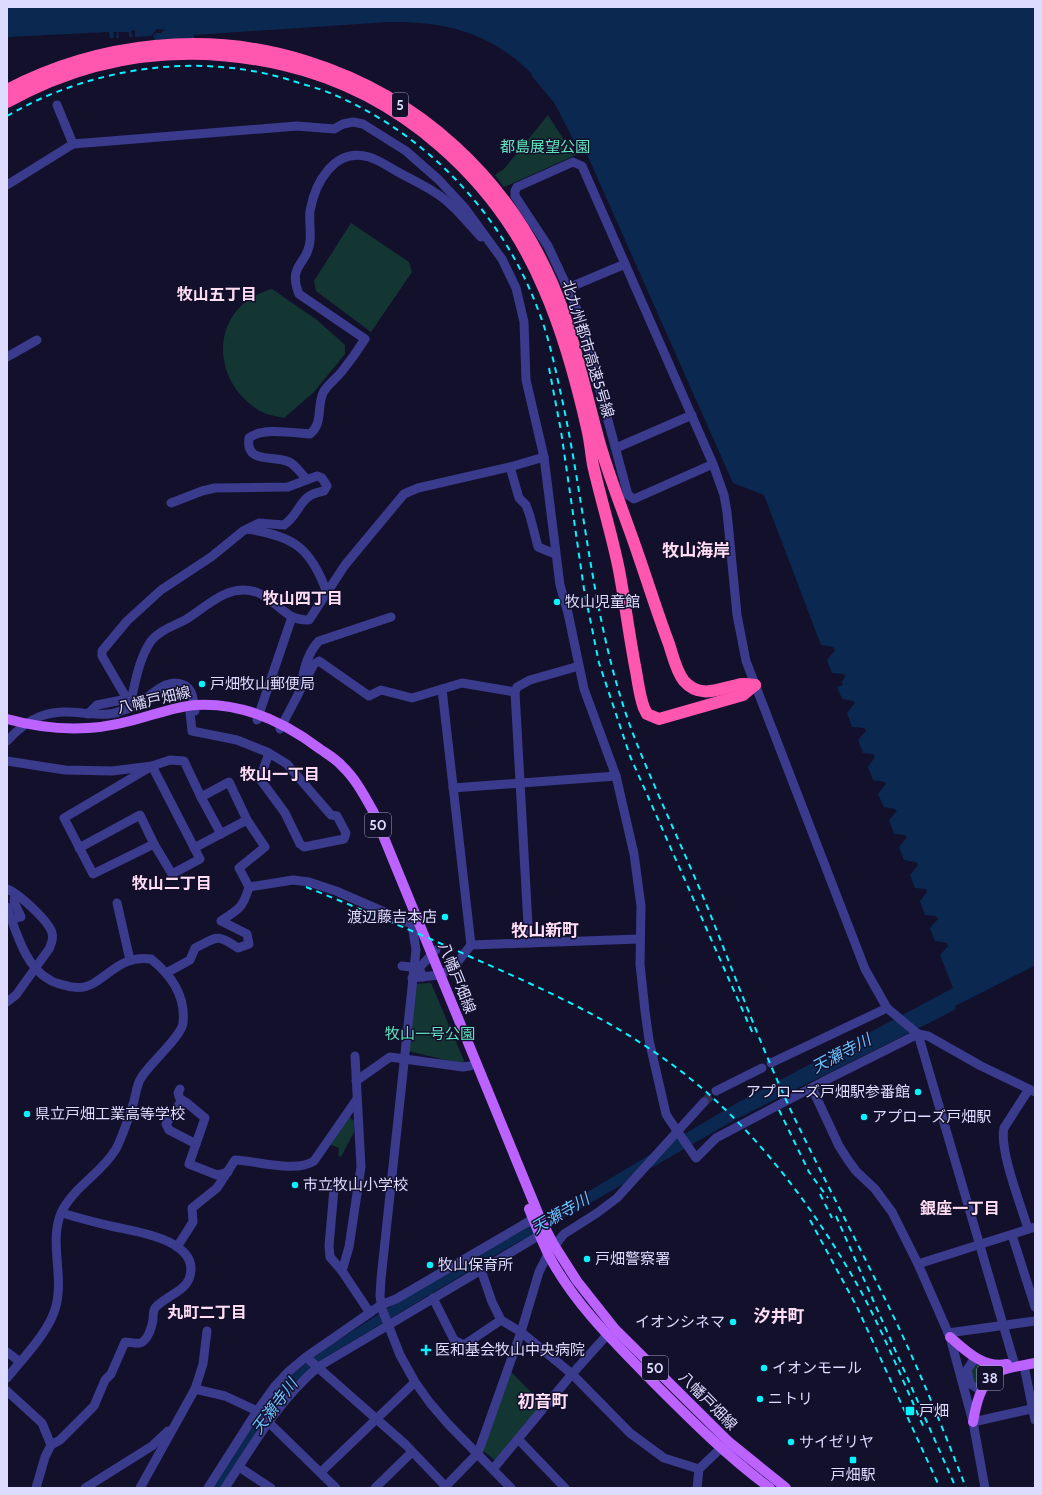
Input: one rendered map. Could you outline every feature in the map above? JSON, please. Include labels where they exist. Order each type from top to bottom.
[{"type":"highway","name":"北九州都市高速5号線","points":[[7,90],[49,70],[87,58],[155,45],[191,43],[226,45],[296,58],[327,68],[359,81],[388,97],[429,125],[466,156],[504,199],[540,257],[562,309],[602,450],[681,677],[691,687],[704,692],[718,691],[740,684],[754,685]]},
{"type":"highway","name":"北九州都市高速5号線","points":[[7,102],[53,80],[88,67],[122,59],[156,54],[191,52],[239,56],[294,67],[355,90],[384,105],[413,124],[459,163],[496,204],[514,230],[533,264],[555,316],[587,427],[593,464],[612,538],[642,702],[648,714],[659,719],[743,695],[754,685]]},
{"type":"main road","name":"八幡戸畑線","points":[[7,726],[31,732],[73,735],[131,728],[193,709]]},
{"type":"main road","name":"八幡戸畑線","points":[[7,720],[32,726],[72,729],[128,722],[193,709],[238,714],[258,717],[306,738],[342,766],[360,789],[373,811],[431,976],[535,1219]]},
{"type":"main road","name":"八幡戸畑線","points":[[281,727],[337,770],[354,791],[366,812],[412,924],[431,976],[541,1232],[548,1254],[569,1288],[608,1335],[698,1428],[770,1488]]},
{"type":"main road","name":"八幡戸畑線","points":[[541,1232],[554,1245],[577,1281],[615,1329],[728,1442],[786,1488]]},
{"type":"main road","name":"38","points":[[949,1335],[962,1347],[988,1365],[991,1370],[990,1378]]},
{"type":"main road","name":"38","points":[[988,1365],[996,1366],[1035,1357]]},
{"type":"main road","name":"38","points":[[973,1422],[977,1399],[990,1378],[997,1372],[1035,1363]]},
{"type":"street","points":[[57,105],[73,144]]},
{"type":"street","points":[[7,185],[73,144],[297,126],[334,130],[343,124],[353,122],[363,124],[406,151],[439,180],[464,207],[502,259],[516,288],[521,305],[526,339],[526,380],[544,457],[560,585],[568,613],[578,666],[584,688],[616,776],[634,854],[639,891],[644,1003],[649,1040],[666,1114],[696,1158],[716,1138],[918,1034]]},
{"type":"street","points":[[307,479],[288,461],[257,456],[251,452],[248,445],[249,438],[254,434],[262,432],[310,434],[315,430],[318,425],[321,401],[324,391],[343,370],[366,339],[298,294],[296,286],[294,277],[309,246],[310,212],[313,200],[320,179],[327,171],[343,158],[351,155],[369,157],[378,160],[434,192],[452,205],[502,259]]},
{"type":"street","points":[[714,464],[634,499],[628,495],[584,331],[568,288],[548,246],[518,200],[515,191],[517,187],[574,162],[582,166],[714,464],[724,495],[727,512],[741,638],[746,661],[865,969],[877,993],[887,1008],[918,1034],[928,1036],[981,1066],[1032,1090],[1004,1128],[1003,1134],[1007,1156],[1032,1228],[981,1246],[918,1264]]},
{"type":"street","points":[[568,288],[625,264]]},
{"type":"street","points":[[7,357],[37,340]]},
{"type":"street","points":[[616,448],[692,415]]},
{"type":"street","points":[[88,714],[97,705],[127,699],[132,696],[138,669],[151,642],[159,634],[186,619],[209,602],[240,590],[256,592],[292,617],[309,620],[345,565],[404,494],[418,488],[510,467],[544,457]]},
{"type":"street","points":[[510,467],[519,498],[526,505],[530,516],[538,548],[555,554]]},
{"type":"street","points":[[127,699],[102,656],[102,651],[126,621],[161,590],[211,557],[247,529],[259,523],[284,525],[292,519],[304,498],[313,492],[324,491],[327,486],[322,478],[317,476],[288,487],[215,488],[202,491],[171,503]]},
{"type":"street","points":[[247,529],[278,535],[302,548],[320,572],[327,593]]},
{"type":"street","points":[[258,717],[292,617]]},
{"type":"street","points":[[301,686],[304,668],[313,647],[319,641],[391,617]]},
{"type":"street","points":[[281,727],[301,686],[314,664],[319,661],[368,696],[381,690],[412,698],[462,682],[515,692]]},
{"type":"street","points":[[529,943],[515,692],[517,687],[530,680],[578,666]]},
{"type":"street","points":[[7,741],[28,722],[57,711],[103,715],[121,711],[141,702],[159,688],[171,683],[183,684],[191,691],[193,709],[192,731],[237,740],[269,754],[287,764],[331,815],[337,816],[346,833],[344,839],[304,847],[300,844],[285,813],[260,779],[269,754]]},
{"type":"street","points":[[412,978],[431,976],[452,969],[471,944],[442,689]]},
{"type":"street","points":[[7,762],[65,770],[112,771],[152,766],[170,760],[184,761],[221,834]]},
{"type":"street","points":[[79,848],[140,816],[154,844],[172,874],[200,858],[152,766]]},
{"type":"street","points":[[152,766],[64,818],[93,874],[154,844]]},
{"type":"street","points":[[453,788],[616,776]]},
{"type":"street","points":[[166,973],[190,960],[194,948],[217,937],[222,938],[238,948],[249,944],[247,934],[221,921],[240,910],[249,887],[239,868],[265,847],[248,820],[229,782],[201,797]]},
{"type":"street","points":[[194,848],[248,820]]},
{"type":"street","points":[[249,887],[293,880],[309,882],[336,891],[412,924],[416,950],[403,1058],[381,1279],[382,1307],[400,1355],[415,1382],[430,1403],[511,1488]]},
{"type":"street","points":[[11,891],[21,917],[17,918]]},
{"type":"street","points":[[7,1002],[16,995],[34,967],[49,949],[52,941],[52,933],[36,912],[11,891]]},
{"type":"street","points":[[117,903],[130,960]]},
{"type":"street","points":[[7,907],[22,946],[34,967],[49,980],[71,987],[83,988],[94,983],[121,963],[143,958],[151,959],[166,973],[179,990],[184,1025],[153,1069],[140,1079],[125,1131],[115,1150],[100,1169],[75,1192],[62,1213],[57,1228],[58,1288],[56,1307],[44,1331],[7,1378]]},
{"type":"street","points":[[471,944],[640,938]]},
{"type":"street","points":[[419,968],[436,950]]},
{"type":"street","points":[[402,966],[419,968],[431,976]]},
{"type":"street","points":[[771,1063],[887,1008]]},
{"type":"street","points":[[918,1034],[1014,1362]]},
{"type":"street","points":[[342,1271],[348,1247],[361,1167],[355,1056]]},
{"type":"street","points":[[356,1081],[390,1057],[463,1067],[470,1066]]},
{"type":"street","points":[[716,1091],[762,1068]]},
{"type":"street","points":[[812,1088],[839,1146],[856,1171],[875,1190],[892,1212],[918,1264],[949,1335],[973,1422],[985,1488]]},
{"type":"street","points":[[180,1089],[178,1093],[182,1100],[205,1118],[189,1164],[217,1175],[228,1172]]},
{"type":"street","points":[[177,1247],[193,1222],[192,1208],[217,1188],[235,1160],[275,1165],[308,1166],[314,1161],[357,1099]]},
{"type":"street","points":[[182,1100],[166,1124],[169,1130],[196,1144]]},
{"type":"street","points":[[306,1357],[378,1420],[446,1487],[478,1453],[521,1332],[539,1272],[554,1245],[564,1234],[608,1205],[628,1186],[679,1132],[704,1102]]},
{"type":"street","points":[[334,1189],[328,1246],[330,1257],[342,1271],[370,1313]]},
{"type":"street","points":[[36,1488],[45,1457],[51,1445],[60,1440],[94,1406],[105,1380],[111,1374],[125,1342],[139,1344],[143,1342],[152,1327],[154,1310],[161,1302],[186,1284],[190,1278],[191,1267],[189,1257],[177,1247],[163,1239],[140,1231],[81,1219],[62,1213]]},
{"type":"street","points":[[208,1488],[257,1411],[275,1386],[306,1357],[370,1313],[535,1219]]},
{"type":"street","points":[[226,1488],[270,1421],[299,1383],[318,1367],[387,1323],[481,1270],[541,1232]]},
{"type":"street","points":[[1012,1235],[1035,1307]]},
{"type":"street","points":[[481,1270],[492,1302],[501,1320],[521,1332],[572,1374],[630,1433],[664,1458],[699,1469]]},
{"type":"street","points":[[433,1298],[454,1340],[464,1345],[501,1320]]},
{"type":"street","points":[[949,1335],[1035,1321]]},
{"type":"street","points":[[140,1488],[195,1389],[203,1364],[207,1331]]},
{"type":"street","points":[[493,1470],[572,1374],[608,1335]]},
{"type":"street","points":[[7,1352],[20,1362]]},
{"type":"street","points":[[974,1359],[967,1370],[966,1376],[970,1384],[980,1390]]},
{"type":"street","points":[[1024,1366],[1034,1409],[1035,1420]]},
{"type":"street","points":[[321,1472],[378,1420],[415,1382]]},
{"type":"street","points":[[195,1389],[225,1396],[257,1411],[270,1421],[336,1488]]},
{"type":"street","points":[[7,1391],[42,1423],[51,1445]]},
{"type":"street","points":[[973,1422],[1034,1409]]},
{"type":"street","points":[[85,1488],[152,1446],[175,1424]]},
{"type":"street","points":[[518,1439],[565,1488]]},
{"type":"street","points":[[696,1488],[699,1469],[721,1448]]},
{"type":"street","points":[[375,1488],[412,1452]]},
{"type":"street","points":[[239,1467],[271,1488]]},
{"type":"green space","name":"都島展望公園","points":[[548,115],[564,140],[570,142],[576,155],[504,187],[495,175],[504,169]]},
{"type":"green space","points":[[351,223],[409,262],[412,272],[371,332],[316,291],[314,281]]},
{"type":"green space","points":[[272,289],[317,320],[345,345],[345,354],[314,392],[284,418],[260,411],[243,398],[231,381],[225,363],[223,345],[227,327],[237,311],[252,298]]},
{"type":"green space","name":"牧山一号公園","points":[[431,983],[465,1063],[454,1062],[408,1051],[413,984]]},
{"type":"green space","points":[[349,1117],[354,1121],[354,1132],[341,1157],[338,1155],[339,1148],[329,1144]]},
{"type":"green space","points":[[976,1359],[988,1369],[988,1376],[982,1387],[973,1383],[970,1370]]},
{"type":"green space","points":[[510,1371],[533,1394],[547,1400],[496,1461],[481,1449]]},
{"type":"water","name":"天瀬寺川","points":[[7,7],[1035,7],[1035,968],[1034,966],[955,1006],[956,1009],[937,1019],[738,1118],[585,1206],[504,1250],[319,1361],[293,1384],[282,1397],[221,1488],[212,1488],[247,1433],[283,1382],[323,1350],[396,1303],[559,1209],[735,1104],[953,988],[940,955],[948,946],[947,943],[935,941],[930,928],[938,919],[936,916],[925,915],[920,901],[927,892],[926,889],[915,888],[910,875],[918,865],[916,862],[904,860],[899,847],[907,837],[905,835],[894,834],[889,820],[897,811],[895,809],[884,807],[878,794],[886,784],[885,782],[873,780],[868,767],[875,757],[874,754],[863,753],[858,740],[866,731],[864,728],[852,727],[847,713],[855,703],[854,701],[842,699],[837,687],[843,685],[842,681],[845,677],[844,674],[832,673],[827,660],[835,650],[833,647],[821,645],[764,495],[733,483],[582,143],[574,141],[555,104],[531,75],[532,74],[500,48],[484,39],[448,27],[430,24],[389,22],[194,35],[194,38],[155,40],[153,36],[156,33],[162,33],[166,30],[157,29],[151,36],[135,37],[135,30],[131,31],[133,37],[129,37],[129,32],[118,32],[119,38],[116,38],[117,32],[113,32],[114,38],[110,38],[109,32],[7,37]]},
{"type":"tunnel","points":[[704,1102],[716,1091]]},
{"type":"railway","points":[[7,116],[40,99],[74,86],[110,75],[147,69],[184,66],[221,67],[257,72],[293,81],[330,93],[364,109],[397,130],[427,153],[455,179],[480,208],[503,239],[522,272],[537,307],[548,341],[571,442],[592,573],[610,660],[622,702],[637,744],[709,911],[750,1014],[793,1115],[906,1342],[966,1488]]},
{"type":"railway","points":[[549,368],[561,431],[584,589],[599,663],[630,756],[754,1036]]},
{"type":"railway","points":[[306,887],[432,940],[571,1003],[641,1043],[691,1079],[717,1102],[766,1153],[809,1208],[847,1267],[869,1306],[925,1430]]},
{"type":"railway","points":[[779,1110],[809,1172],[828,1198]]},
{"type":"railway","points":[[820,1194],[832,1218]]},
{"type":"railway","points":[[836,1216],[956,1488]]},
{"type":"railway","points":[[810,1220],[857,1307],[940,1488]]},
{"type":"place","name":"牧山児童館","points":[[557,602]]},
{"type":"place","name":"戸畑牧山郵便局","points":[[202,684]]},
{"type":"place","name":"渡辺藤吉本店","points":[[445,917]]},
{"type":"place","name":"アプローズ戸畑駅参番館","points":[[918,1092]]},
{"type":"place","name":"県立戸畑工業高等学校","points":[[27,1114]]},
{"type":"place","name":"アプローズ戸畑駅","points":[[864,1117]]},
{"type":"place","name":"市立牧山小学校","points":[[295,1185]]},
{"type":"place","name":"戸畑警察署","points":[[587,1259]]},
{"type":"place","name":"牧山保育所","points":[[430,1265]]},
{"type":"place","name":"イオンシネマ","points":[[733,1322]]},
{"type":"place","name":"医和基会牧山中央病院","points":[[426,1350]]},
{"type":"place","name":"イオンモール","points":[[764,1368]]},
{"type":"place","name":"ニトリ","points":[[760,1399]]},
{"type":"place","name":"戸畑","points":[[910,1411]]},
{"type":"place","name":"サイゼリヤ","points":[[791,1442]]},
{"type":"place","name":"戸畑駅","points":[[853,1460]]},
{"type":"district","name":"牧山五丁目","points":[[217,294]]},
{"type":"district","name":"牧山海岸","points":[[696,550]]},
{"type":"district","name":"牧山四丁目","points":[[303,598]]},
{"type":"district","name":"牧山一丁目","points":[[280,774]]},
{"type":"district","name":"牧山二丁目","points":[[172,883]]},
{"type":"district","name":"牧山新町","points":[[545,930]]},
{"type":"district","name":"銀座一丁目","points":[[960,1208]]},
{"type":"district","name":"丸町二丁目","points":[[207,1312]]},
{"type":"district","name":"汐井町","points":[[779,1316]]},
{"type":"district","name":"初音町","points":[[543,1401]]}]
